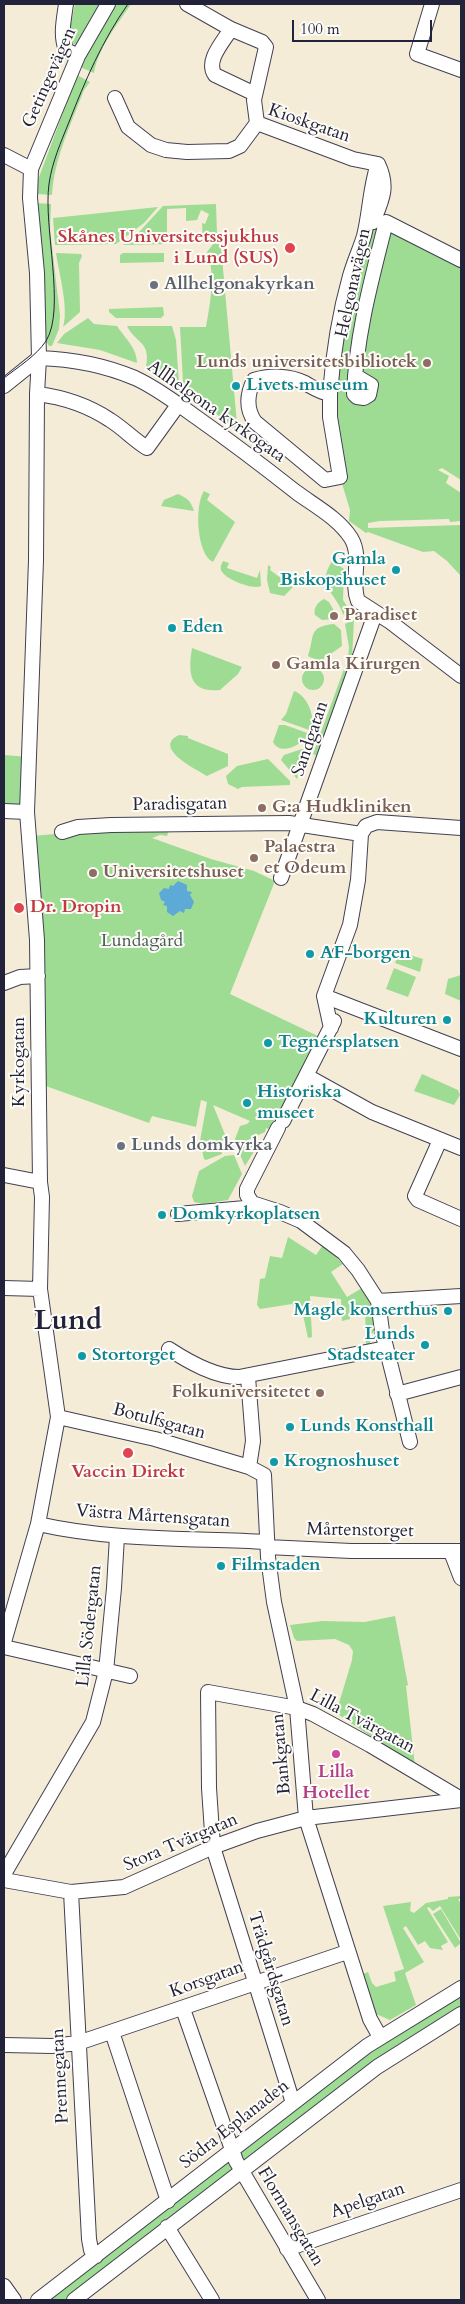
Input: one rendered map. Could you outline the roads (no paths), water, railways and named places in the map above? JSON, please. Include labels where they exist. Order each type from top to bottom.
[{"type":"street","points":[[66,4],[62,34],[63,44],[66,50],[78,56]]},
{"type":"street","name":"Getingevägen","points":[[31,169],[78,56],[108,4]]},
{"type":"street","points":[[187,4],[231,29],[262,42],[266,46],[255,94],[255,117],[257,123]]},
{"type":"street","points":[[432,4],[426,31],[417,54],[461,70]]},
{"type":"street","points":[[231,29],[212,62],[211,70],[215,75],[255,94]]},
{"type":"street","name":"Kioskgatan","points":[[115,98],[128,127],[150,145],[166,150],[187,152],[229,151],[240,146],[257,123],[353,159],[378,164],[374,176],[371,205],[364,236],[350,277],[337,329],[330,394]]},
{"type":"street","points":[[4,155],[31,169]]},
{"type":"street","name":"Kyrkogatan","points":[[31,169],[30,198],[37,273],[39,358],[36,560],[27,812],[36,917],[38,976],[40,1182],[42,1197],[40,1289]]},
{"type":"street","name":"Helgonavägen","points":[[356,376],[364,307],[386,222],[461,260]]},
{"type":"street","points":[[6,384],[39,358]]},
{"type":"street","name":"Allhelgona kyrkogata","points":[[39,358],[59,359],[112,369],[149,385],[178,404],[331,517],[348,535],[354,546],[357,561],[355,588],[358,601],[376,614]]},
{"type":"street","points":[[265,376],[295,379],[317,392],[330,394],[330,417],[340,477],[325,480],[255,422],[250,415],[248,403],[249,388],[254,380],[265,376]]},
{"type":"street","points":[[6,384],[21,381],[37,394],[92,410],[109,419],[147,448],[178,404]]},
{"type":"street","points":[[376,614],[389,621],[461,676]]},
{"type":"street","name":"Sandgatan","points":[[282,878],[376,614]]},
{"type":"street","points":[[4,810],[27,812]]},
{"type":"street","points":[[331,1028],[324,996],[350,925],[358,880],[361,834],[366,826],[377,822],[461,828]]},
{"type":"street","name":"Paradisgatan","points":[[62,832],[78,827],[150,824],[300,825],[361,834]]},
{"type":"street","points":[[4,983],[20,977],[38,976]]},
{"type":"street","points":[[324,996],[340,1004],[461,1049]]},
{"type":"street","points":[[340,1004],[331,1028],[307,1076],[247,1189],[247,1195],[252,1203],[280,1212],[301,1222],[344,1253],[378,1301],[386,1348],[410,1442]]},
{"type":"street","points":[[307,1076],[372,1112],[461,1148]]},
{"type":"street","points":[[440,1140],[416,1192],[418,1200],[461,1219]]},
{"type":"street","points":[[4,1175],[40,1182]]},
{"type":"street","points":[[178,1214],[245,1208],[252,1203]]},
{"type":"street","points":[[4,1288],[40,1289],[58,1417],[38,1524],[4,1642]]},
{"type":"street","points":[[378,1301],[461,1296]]},
{"type":"street","points":[[169,1349],[220,1374],[233,1377],[248,1377],[386,1348]]},
{"type":"street","points":[[248,1377],[252,1442],[250,1467]]},
{"type":"street","points":[[397,1394],[461,1377]]},
{"type":"street","name":"Botulfsgatan","points":[[58,1417],[155,1439],[250,1467]]},
{"type":"street","name":"Bankgatan","points":[[250,1467],[264,1475],[266,1480],[267,1544],[274,1602],[297,1708],[306,1818],[347,1952],[370,2019],[380,2037]]},
{"type":"street","name":"Västra Mårtensgatan","points":[[38,1524],[84,1533],[117,1536],[267,1544]]},
{"type":"street","name":"Lilla Södergatan","points":[[4,1874],[93,1722],[106,1671],[117,1536]]},
{"type":"street","name":"Mårtenstorget","points":[[267,1544],[351,1551],[456,1551]]},
{"type":"street","points":[[456,1551],[461,1578]]},
{"type":"street","points":[[4,1647],[130,1676]]},
{"type":"street","name":"Lilla Tvärgatan","points":[[208,1692],[297,1708],[317,1716],[461,1799]]},
{"type":"street","name":"Trädgårdsgatan","points":[[208,1692],[209,1788],[213,1847],[292,2103]]},
{"type":"street","name":"Stora Tvärgatan","points":[[4,1880],[71,1892],[133,1885],[213,1847],[257,1831],[306,1818],[461,1799]]},
{"type":"street","name":"Prennegatan","points":[[71,1892],[89,2240],[91,2250],[96,2256]]},
{"type":"street","name":"Korsgatan","points":[[4,2045],[52,2046],[78,2043],[347,1952]]},
{"type":"street","name":"Södra Esplanaden","points":[[38,2300],[380,2037],[461,1988]]},
{"type":"street","name":"Flormansgatan","points":[[183,2009],[241,2172],[292,2247],[318,2300]]},
{"type":"street","points":[[74,2300],[377,2067],[461,2014]]},
{"type":"street","points":[[112,2032],[168,2201]]},
{"type":"street","name":"Apelgatan","points":[[292,2247],[461,2190]]},
{"type":"street","points":[[167,2227],[212,2300]]},
{"type":"street","points":[[4,2286],[14,2300]]},
{"type":"water","points":[[178,881],[187,885],[187,891],[192,892],[190,895],[194,902],[191,909],[185,909],[184,913],[180,911],[173,916],[167,912],[167,906],[163,905],[165,902],[161,900],[159,893],[164,888],[169,889],[170,885],[173,886]]},
{"type":"tram line","points":[[4,378],[37,352],[46,341],[52,327],[54,289],[48,202],[52,168],[88,76],[110,32],[128,4]]},
{"type":"place","name":"Skånes Universitetssjukhus i Lund (SUS)","points":[[290,248]]},
{"type":"place","name":"Allhelgonakyrkan","points":[[154,285]]},
{"type":"place","name":"Lunds universitetsbibliotek","points":[[427,363]]},
{"type":"place","name":"Livets museum","points":[[236,386]]},
{"type":"place","name":"Gamla Biskopshuset","points":[[396,570]]},
{"type":"place","name":"Paradiset","points":[[334,616]]},
{"type":"place","name":"Eden","points":[[172,628]]},
{"type":"place","name":"Gamla Kirurgen","points":[[276,665]]},
{"type":"place","name":"G:a Hudkliniken","points":[[262,808]]},
{"type":"place","name":"Palaestra et Odeum","points":[[254,858]]},
{"type":"place","name":"Universitetshuset","points":[[93,873]]},
{"type":"place","name":"Dr. Dropin","points":[[19,908]]},
{"type":"place","name":"AF-borgen","points":[[310,954]]},
{"type":"place","name":"Kulturen","points":[[447,1020]]},
{"type":"place","name":"Tegnérsplatsen","points":[[268,1043]]},
{"type":"place","name":"Historiska museet","points":[[247,1103]]},
{"type":"place","name":"Lunds domkyrka","points":[[121,1146]]},
{"type":"place","name":"Domkyrkoplatsen","points":[[162,1215]]},
{"type":"place","name":"Magle konserthus","points":[[448,1311]]},
{"type":"place","name":"Lunds Stadsteater","points":[[425,1345]]},
{"type":"place","name":"Stortorget","points":[[82,1356]]},
{"type":"place","name":"Folkuniversitetet","points":[[320,1393]]},
{"type":"place","name":"Lunds Konsthall","points":[[290,1427]]},
{"type":"place","name":"Vaccin Direkt","points":[[128,1453]]},
{"type":"place","name":"Krognoshuset","points":[[274,1462]]},
{"type":"place","name":"Filmstaden","points":[[221,1566]]},
{"type":"place","name":"Lilla Hotellet","points":[[336,1754]]},
{"type":"district","name":"Lund","points":[[68,1323]]},
{"type":"park label","name":"Lundagård","points":[[142,942]]}]
